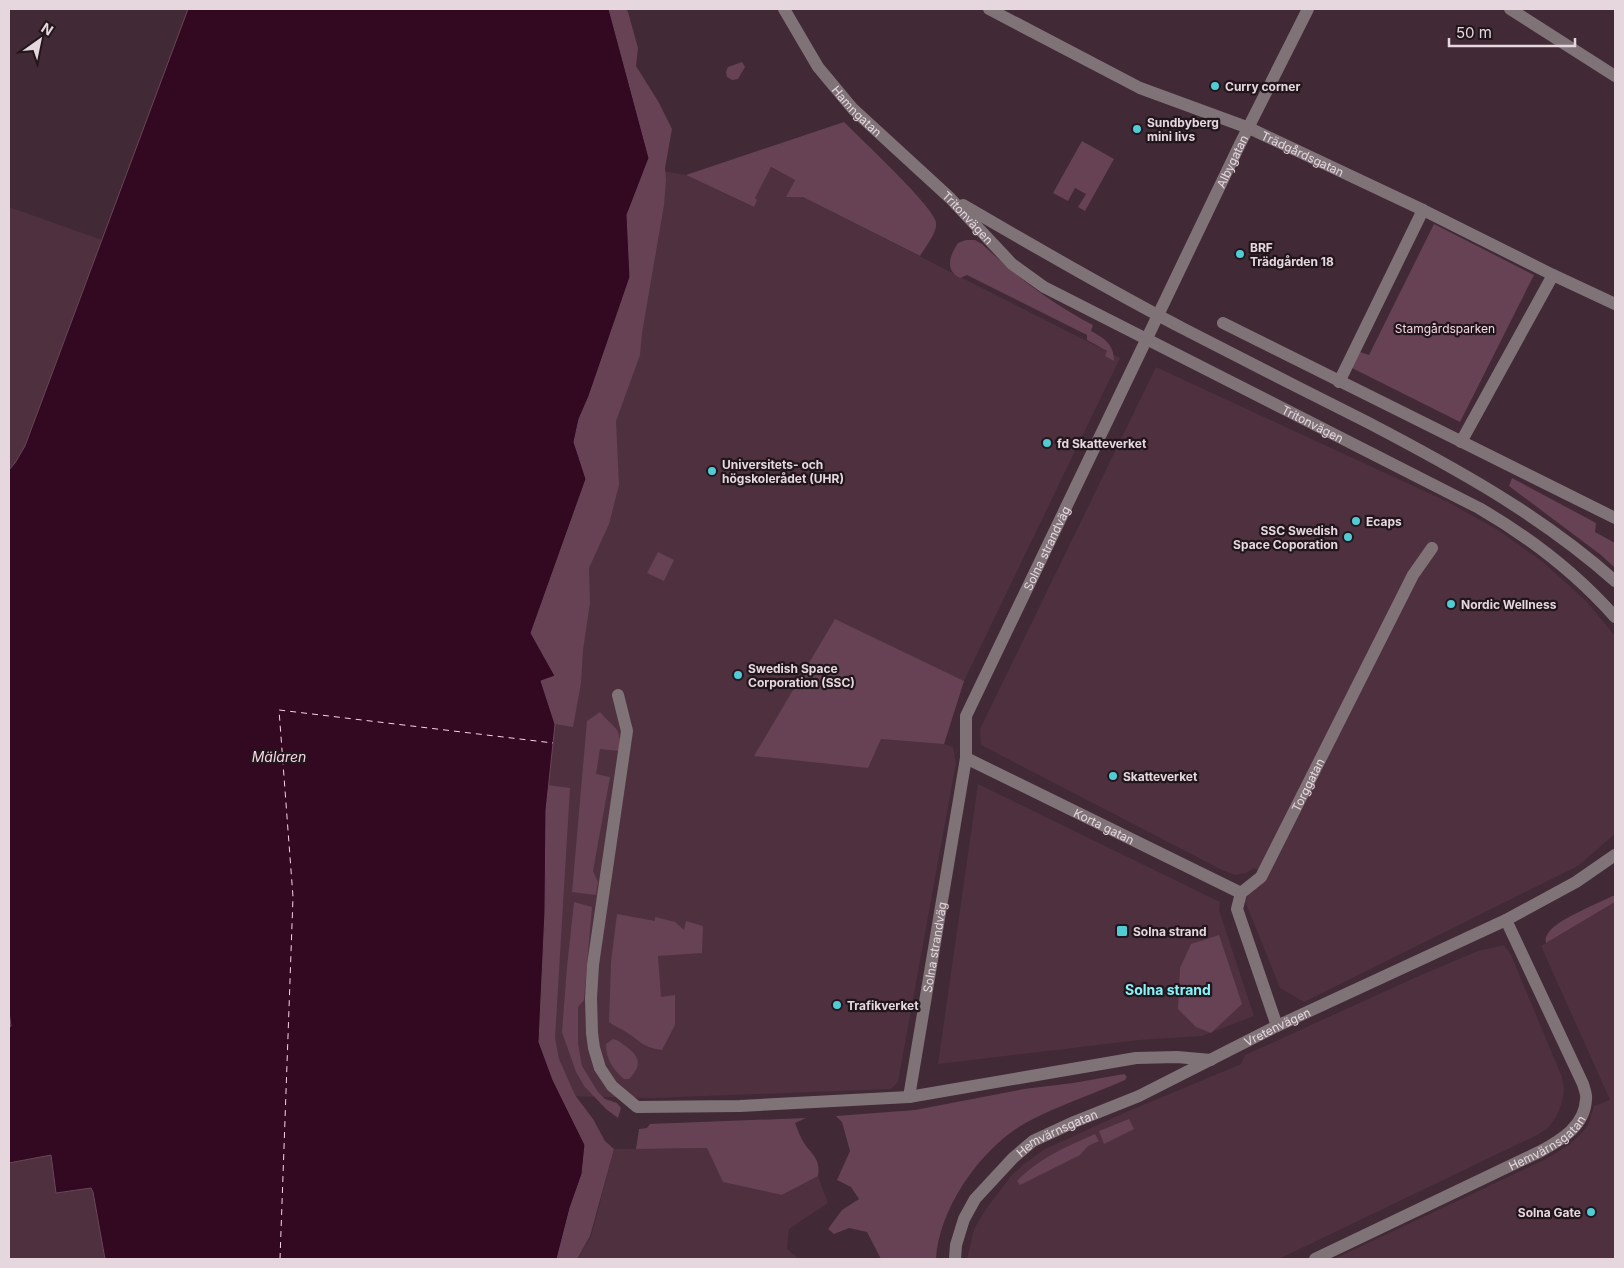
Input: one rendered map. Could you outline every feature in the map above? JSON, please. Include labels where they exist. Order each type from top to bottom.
[{"type":"street","name":"Hamngatan","points":[[784,9],[818,66],[853,109],[950,198]]},
{"type":"street","name":"Trädgårdsgatan","points":[[989,9],[1140,88],[1249,128],[1424,210],[1615,304]]},
{"type":"street","name":"Albygatan","points":[[1159,316],[1308,9]]},
{"type":"street","points":[[1510,9],[1615,76]]},
{"type":"street","name":"Tritonvägen","points":[[950,198],[1159,316],[1408,443],[1485,486],[1536,518],[1584,554],[1615,581]]},
{"type":"street","name":"Tritonvägen","points":[[950,198],[1012,264],[1044,287],[1502,522],[1548,555],[1615,618]]},
{"type":"street","points":[[1339,382],[1424,210]]},
{"type":"street","points":[[1461,442],[1553,275]]},
{"type":"street","name":"Solna strandväg","points":[[909,1097],[966,758],[966,716],[1159,316]]},
{"type":"street","points":[[1224,323],[1615,518]]},
{"type":"street","name":"Torggatan","points":[[1241,893],[1262,877],[1413,575],[1432,548]]},
{"type":"street","points":[[618,695],[627,731],[593,965],[591,998],[594,1048],[600,1068],[612,1086],[637,1107],[740,1106],[909,1097],[1136,1058],[1177,1057],[1211,1060]]},
{"type":"street","name":"Korta gatan","points":[[966,758],[1241,893]]},
{"type":"street","name":"Vretenvägen","points":[[1211,1060],[1276,1026],[1506,920],[1576,882],[1615,855]]},
{"type":"street","points":[[1241,893],[1237,909],[1276,1026]]},
{"type":"street","name":"Hemvärnsgatan","points":[[1315,1259],[1547,1148],[1560,1141],[1575,1128],[1582,1116],[1586,1099],[1583,1084],[1506,920]]},
{"type":"street","name":"Hemvärnsgatan","points":[[955,1259],[956,1245],[964,1219],[975,1199],[1006,1165],[1033,1141],[1139,1096],[1211,1060]]},
{"type":"shaded area","points":[[770,167],[795,180],[786,197],[803,197],[1120,358],[964,681],[944,744],[953,747],[956,763],[898,1082],[891,1089],[655,1098],[562,1096],[553,1080],[546,810],[555,724],[541,681],[574,442],[645,168],[686,175],[753,207],[755,198]]},
{"type":"shaded area","points":[[9,207],[102,240],[25,446],[9,470]]},
{"type":"shaded area","points":[[1156,367],[1448,502],[1498,530],[1543,562],[1587,602],[1615,636],[1615,834],[1578,866],[1304,1002],[1280,988],[1245,901],[1260,871],[1254,868],[1246,873],[1235,875],[1222,870],[981,745],[980,729]]},
{"type":"shaded area","points":[[978,784],[1220,902],[1219,910],[1254,1016],[1202,1036],[1140,1040],[938,1064]]},
{"type":"shaded area","points":[[1615,902],[1615,1259],[1334,1259],[1548,1158],[1580,1135],[1588,1125],[1594,1106],[1610,1100],[1541,946]]},
{"type":"shaded area","points":[[1504,945],[1511,955],[1562,1077],[1564,1089],[1562,1103],[1549,1127],[1539,1134],[1279,1259],[967,1259],[974,1229],[986,1209],[1011,1176],[1045,1149],[1124,1113],[1241,1064],[1245,1055],[1421,975],[1478,951]]},
{"type":"shaded area","points":[[707,1148],[782,1195],[818,1176],[828,1203],[789,1229],[787,1249],[799,1259],[577,1259],[591,1236],[614,1149]]},
{"type":"shaded area","points":[[51,1155],[91,1188],[105,1259],[9,1259],[9,1163]]},
{"type":"green space","points":[[609,9],[626,9],[628,12],[638,48],[636,66],[658,101],[672,129],[665,168],[664,205],[642,333],[640,355],[616,421],[619,485],[609,524],[589,568],[590,603],[583,650],[581,683],[573,727],[555,724],[541,681],[555,676],[531,633],[586,479],[574,442],[579,419],[589,396],[630,277],[627,215],[649,158]]},
{"type":"green space","points":[[742,62],[745,67],[738,79],[732,80],[727,77],[728,67]]},
{"type":"green space","points":[[844,122],[910,188],[932,214],[936,222],[935,230],[920,256],[803,197],[786,197],[795,180],[771,167],[755,198],[757,200],[754,207],[686,175]]},
{"type":"green space","points":[[1082,141],[1114,159],[1085,211],[1078,207],[1086,194],[1075,188],[1068,201],[1053,193]]},
{"type":"green space","name":"Stamgårdsparken","points":[[1434,224],[1534,275],[1460,422],[1352,368],[1360,352],[1369,355]]},
{"type":"green space","points":[[966,240],[975,240],[982,244],[1034,288],[1063,308],[1093,325],[1091,331],[1107,342],[1114,355],[1114,361],[1105,356],[1107,351],[1087,340],[1087,335],[967,275],[960,278],[955,275],[950,267],[951,257],[958,243]]},
{"type":"green space","points":[[1512,478],[1596,523],[1595,532],[1615,543],[1615,568],[1601,555],[1509,486]]},
{"type":"green space","points":[[658,552],[674,560],[664,581],[647,573]]},
{"type":"green space","points":[[835,619],[964,681],[944,744],[881,739],[868,768],[754,756]]},
{"type":"green space","points":[[600,712],[618,732],[620,743],[619,751],[600,749],[596,774],[610,777],[593,871],[598,882],[596,895],[572,892],[587,721]]},
{"type":"green space","points":[[548,785],[570,788],[555,1038],[559,1059],[575,1095],[593,1119],[605,1141],[614,1149],[590,1236],[577,1259],[557,1259],[570,1208],[582,1174],[585,1145],[553,1080],[539,1042]]},
{"type":"green space","points":[[1615,895],[1615,902],[1546,943],[1548,933],[1561,922]]},
{"type":"green space","points":[[574,902],[592,907],[584,1000],[578,1007],[578,1044],[582,1066],[598,1092],[605,1099],[617,1103],[621,1108],[618,1118],[606,1109],[584,1086],[576,1072],[562,1032]]},
{"type":"green space","points":[[617,914],[655,921],[655,917],[675,922],[684,930],[686,921],[703,926],[702,953],[658,956],[661,997],[675,995],[675,1025],[662,1050],[646,1046],[609,1022],[611,962]]},
{"type":"green space","points":[[1219,935],[1242,1004],[1211,1033],[1196,1027],[1178,1009],[1180,968],[1191,944]]},
{"type":"green space","points":[[613,1039],[619,1041],[634,1053],[638,1061],[636,1069],[629,1079],[624,1079],[620,1076],[613,1068],[609,1059],[606,1044]]},
{"type":"green space","points":[[1124,1074],[1127,1077],[1125,1080],[1029,1121],[995,1145],[966,1180],[955,1199],[945,1219],[936,1259],[881,1259],[867,1232],[849,1228],[834,1234],[828,1229],[842,1210],[859,1199],[851,1187],[837,1180],[850,1151],[842,1122],[836,1116],[915,1110],[1024,1089]]},
{"type":"green space","points":[[806,1118],[795,1123],[803,1141],[817,1161],[818,1176],[782,1195],[723,1182],[707,1148],[636,1149],[639,1129],[647,1128],[650,1124]]},
{"type":"green space","points":[[1129,1119],[1134,1129],[1104,1144],[1099,1131]]},
{"type":"green space","points":[[1095,1134],[1099,1141],[1088,1146],[1080,1155],[1020,1185],[1017,1181],[1044,1159]]},
{"type":"water","name":"Mälaren","points":[[188,9],[609,9],[649,158],[627,215],[630,277],[589,396],[579,419],[574,442],[586,479],[531,633],[555,676],[541,681],[555,724],[546,810],[545,912],[539,1042],[553,1080],[585,1145],[582,1174],[570,1208],[557,1259],[105,1259],[91,1188],[56,1193],[51,1155],[9,1163],[9,1028],[11,1026],[9,1012],[9,470],[25,446]]},
{"type":"ferry route","points":[[280,1259],[293,897],[279,710],[553,743]]},
{"type":"place","name":"Curry corner","points":[[1215,86]]},
{"type":"place","name":"Sundbyberg mini livs","points":[[1137,129]]},
{"type":"place","name":"BRF Trädgården 18","points":[[1240,254]]},
{"type":"place","name":"fd Skatteverket","points":[[1047,443]]},
{"type":"place","name":"Universitets- och högskolerådet (UHR)","points":[[712,471]]},
{"type":"place","name":"Ecaps","points":[[1356,521]]},
{"type":"place","name":"SSC Swedish Space Coporation","points":[[1348,537]]},
{"type":"place","name":"Nordic Wellness","points":[[1451,604]]},
{"type":"place","name":"Swedish Space Corporation (SSC)","points":[[738,675]]},
{"type":"place","name":"Skatteverket","points":[[1113,776]]},
{"type":"place","name":"Solna strand","points":[[1122,931]]},
{"type":"place","name":"Trafikverket","points":[[837,1005]]},
{"type":"place","name":"Solna Gate","points":[[1591,1212]]},
{"type":"district","name":"Solna strand","points":[[1168,989]]}]
